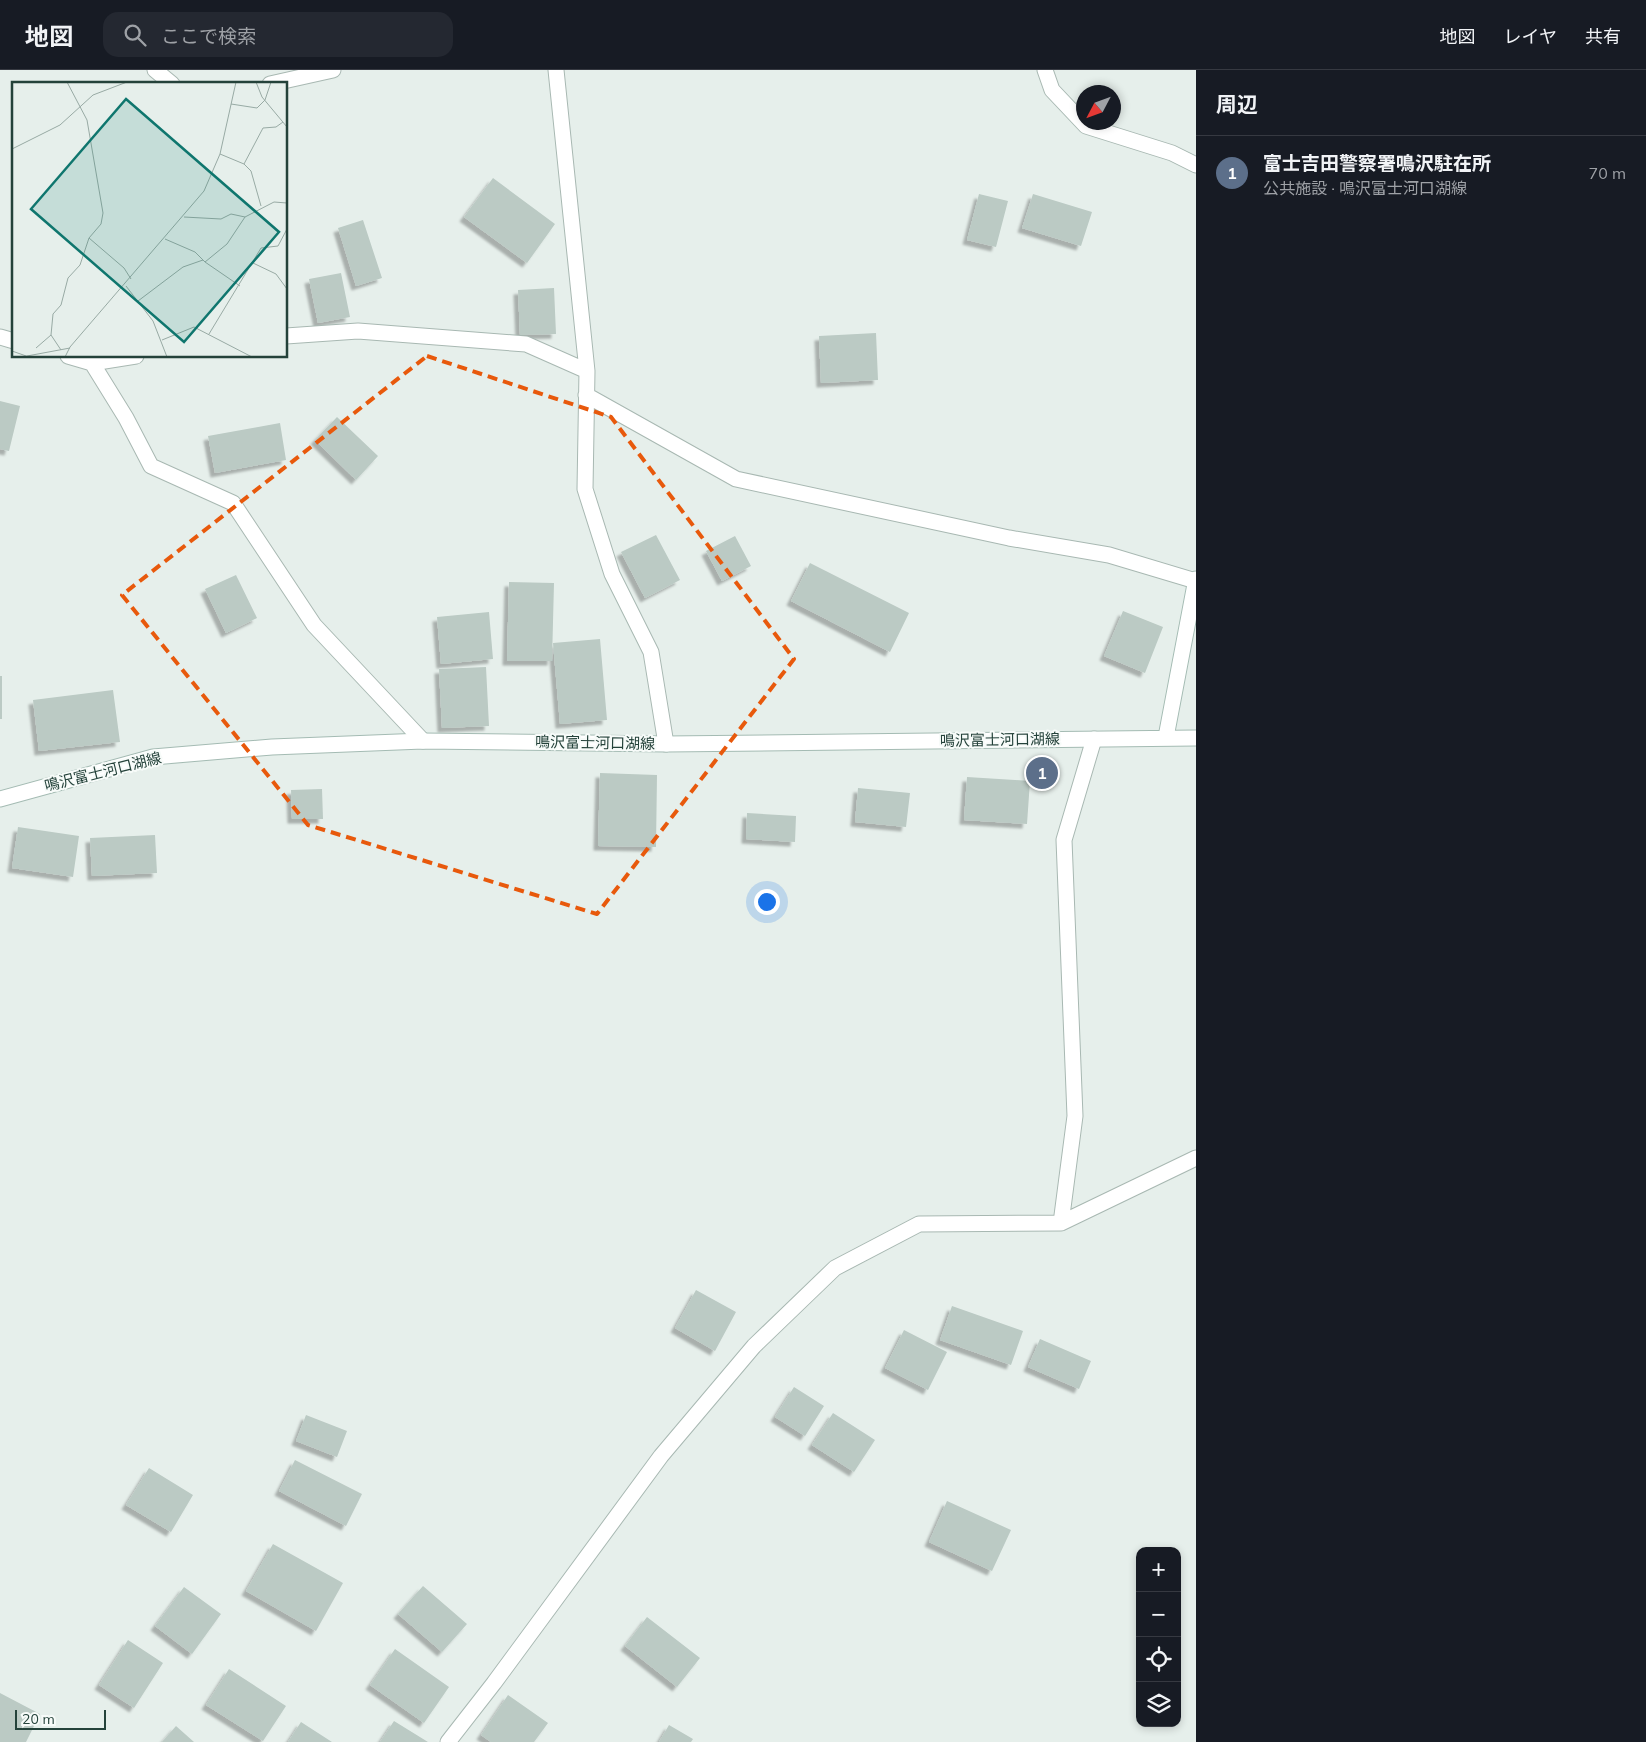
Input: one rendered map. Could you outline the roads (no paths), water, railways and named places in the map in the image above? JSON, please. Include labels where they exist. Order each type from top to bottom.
[{"type":"street","points":[[155,70],[170,82]]},
{"type":"street","points":[[279,82],[333,70]]},
{"type":"street","points":[[556,70],[587,372],[585,489],[612,574],[651,652],[666,744]]},
{"type":"street","points":[[1045,70],[1052,90],[1086,126],[1172,152],[1196,165]]},
{"type":"street","points":[[288,336],[358,331],[526,344],[587,372]]},
{"type":"street","points":[[75,358],[92,363],[123,358]]},
{"type":"street","points":[[92,363],[126,418],[151,466],[233,503],[314,625],[423,741]]},
{"type":"street","points":[[586,395],[736,479],[1009,538],[1109,555],[1196,580],[1166,737]]},
{"type":"street","name":"鳴沢富士河口湖線","points":[[0,798],[153,757],[272,747],[423,741],[666,744],[1196,738]]},
{"type":"street","points":[[1061,1223],[1075,1116],[1064,840],[1094,739]]},
{"type":"street","points":[[448,1742],[494,1683],[661,1456],[754,1346],[835,1268],[919,1224],[1061,1223],[1196,1158]]},
{"type":"place","name":"富士吉田警察署鳴沢駐在所","points":[[1042,773]]}]
